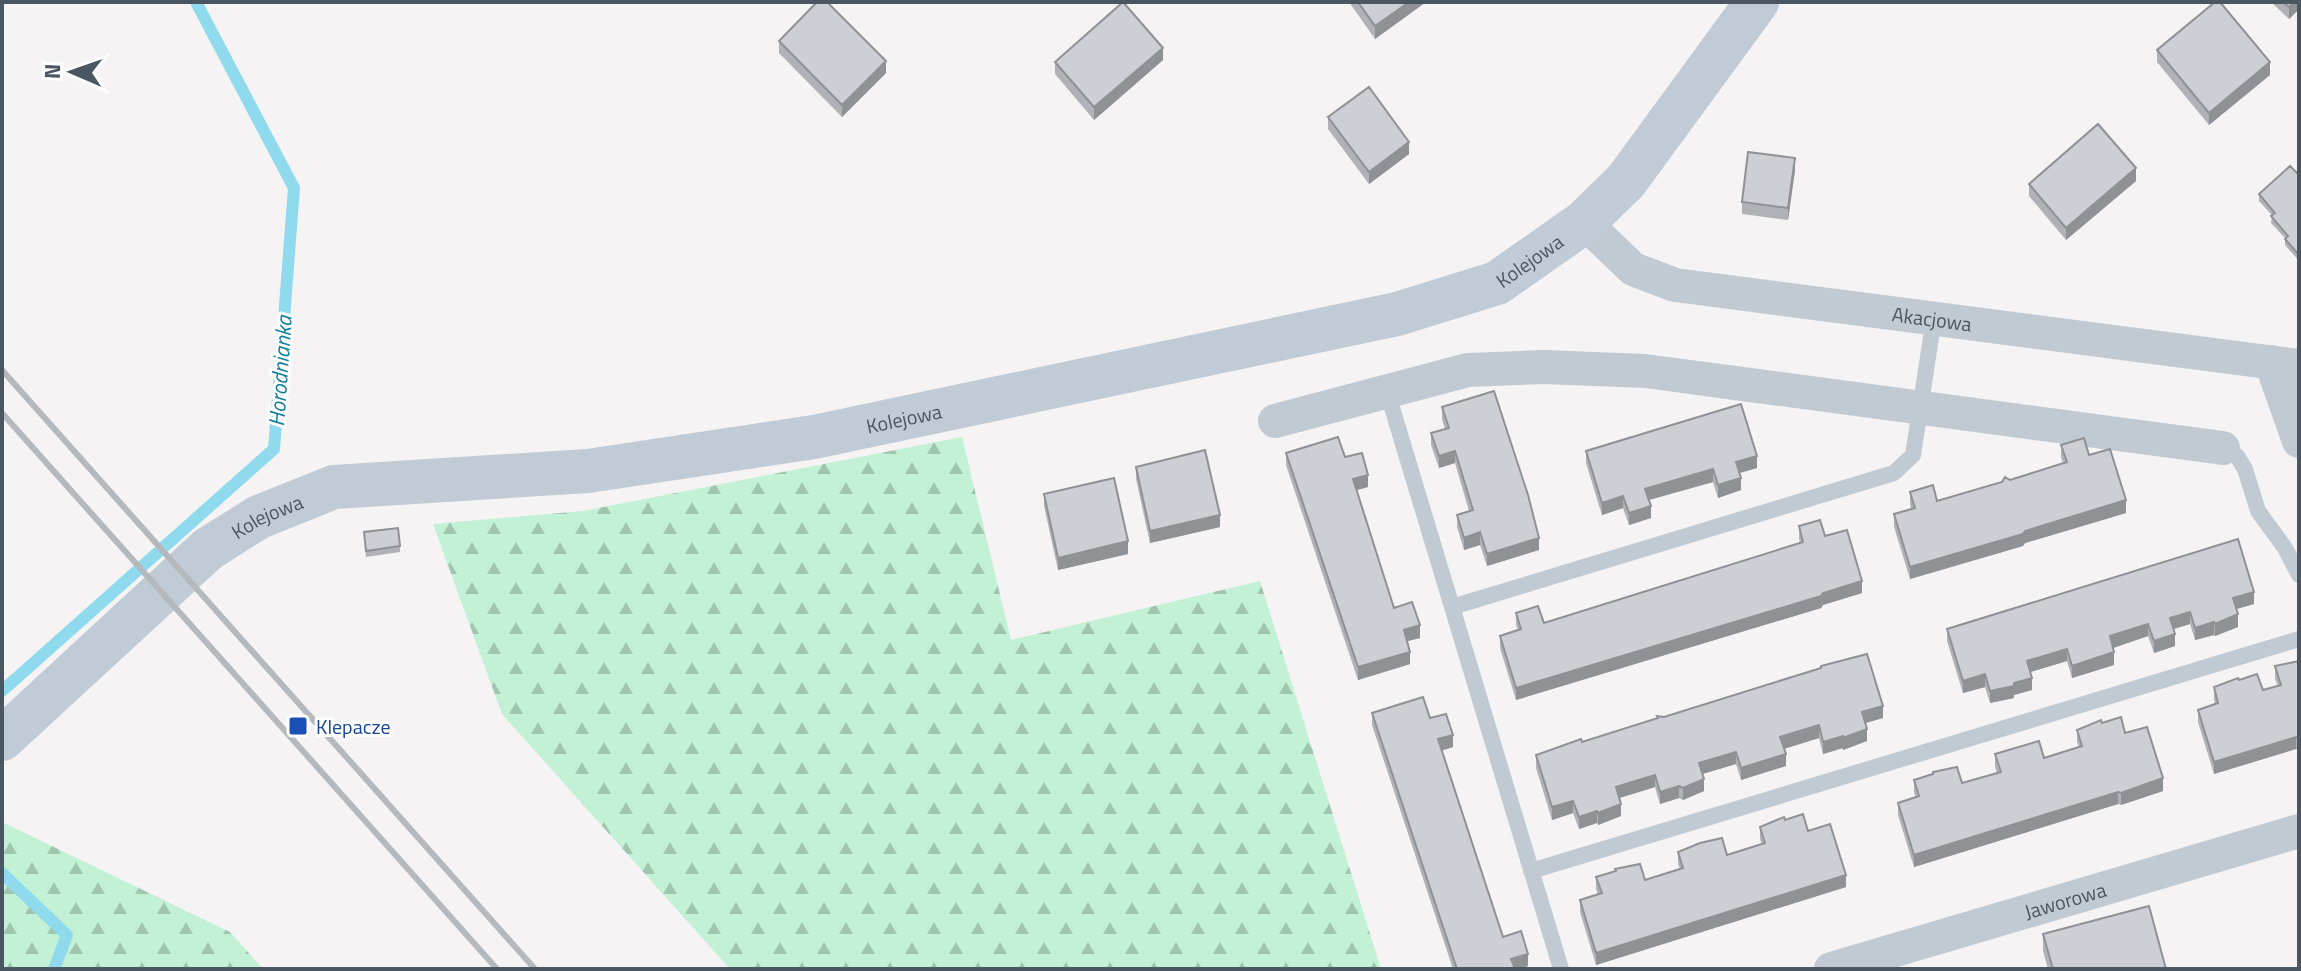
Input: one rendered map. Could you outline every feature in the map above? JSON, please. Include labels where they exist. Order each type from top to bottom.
[{"type":"street","name":"Kolejowa","points":[[2,739],[208,549],[259,517],[334,487],[588,471],[814,437],[1397,314],[1497,283],[1584,222],[1626,181],[1757,2]]},
{"type":"street","name":"Akacjowa","points":[[1584,222],[1633,269],[1675,285],[2285,364]]},
{"type":"street","points":[[2285,364],[2299,441]]},
{"type":"street","points":[[1275,421],[1468,370],[1544,367],[1645,371],[2223,448]]},
{"type":"street","name":"Jaworowa","points":[[1831,969],[2299,831]]},
{"type":"lane","points":[[1452,607],[1894,473],[1913,455],[1934,318]]},
{"type":"lane","points":[[1387,391],[1561,969]]},
{"type":"lane","points":[[2223,448],[2237,456],[2245,469],[2258,511],[2285,548],[2299,575]]},
{"type":"lane","points":[[1531,871],[2299,639]]},
{"type":"green space","points":[[962,437],[1011,640],[1260,581],[1381,969],[730,969],[502,714],[433,524],[583,511]]},
{"type":"green space","points":[[2,822],[230,932],[263,969],[2,969]]},
{"type":"building","points":[[817,2],[827,2],[886,61],[842,105],[779,41]]},
{"type":"building","points":[[1123,2],[1163,48],[1094,107],[1055,62]]},
{"type":"building","points":[[1358,2],[1409,2],[1375,26]]},
{"type":"building","points":[[2215,2],[2220,2],[2270,62],[2209,113],[2157,50]]},
{"type":"building","points":[[1369,87],[1409,142],[1369,172],[1328,117]]},
{"type":"building","points":[[2098,124],[2136,168],[2066,228],[2029,184]]},
{"type":"building","points":[[1748,152],[1795,158],[1788,208],[1742,202]]},
{"type":"building","points":[[2290,166],[2299,175],[2299,255],[2271,216],[2275,213],[2259,194]]},
{"type":"building","points":[[1494,391],[1539,538],[1487,554],[1480,532],[1464,538],[1457,515],[1473,510],[1455,451],[1439,456],[1431,433],[1449,428],[1442,407]]},
{"type":"building","points":[[1741,404],[1757,456],[1736,462],[1741,478],[1718,485],[1713,469],[1645,489],[1651,506],[1629,513],[1623,496],[1602,503],[1586,451]]},
{"type":"building","points":[[1338,437],[1345,457],[1362,453],[1368,475],[1353,479],[1394,608],[1412,602],[1420,625],[1404,630],[1410,652],[1358,667],[1286,453]]},
{"type":"building","points":[[2084,438],[2089,455],[2110,449],[2126,500],[1910,567],[1894,514],[1915,508],[1910,492],[1933,485],[1937,501],[2002,482],[2005,477],[2010,480],[2067,462],[2061,445]]},
{"type":"building","points":[[1205,450],[1220,515],[1150,531],[1136,467]]},
{"type":"building","points":[[1114,478],[1128,541],[1058,558],[1044,494]]},
{"type":"building","points":[[1820,520],[1825,536],[1847,530],[1862,581],[1516,688],[1500,636],[1521,629],[1516,613],[1538,606],[1544,623],[1803,542],[1799,526]]},
{"type":"building","points":[[398,528],[400,546],[366,551],[364,532]]},
{"type":"building","points":[[2238,539],[2254,592],[2233,598],[2238,614],[2195,628],[2190,612],[2170,618],[2175,634],[2154,641],[2148,624],[2110,636],[2114,652],[2072,666],[2067,649],[2027,661],[2032,678],[2014,683],[2014,686],[1990,691],[1985,674],[1963,681],[1947,629]]},
{"type":"building","points":[[1867,654],[1883,706],[1862,712],[1867,729],[1823,742],[1819,725],[1780,737],[1786,754],[1741,768],[1736,752],[1699,763],[1704,779],[1683,788],[1679,786],[1660,792],[1655,775],[1616,787],[1621,804],[1598,813],[1579,817],[1573,801],[1552,807],[1536,755]]},
{"type":"building","points":[[2299,661],[2299,739],[2296,737],[2214,762],[2198,710],[2218,703],[2214,687],[2257,674],[2263,690],[2281,685],[2275,666]]},
{"type":"building","points":[[1423,697],[1430,718],[1446,714],[1453,735],[1438,739],[1503,937],[1521,931],[1528,954],[1511,959],[1515,969],[1457,969],[1372,713]]},
{"type":"building","points":[[2121,717],[2125,733],[2147,727],[2163,778],[1914,855],[1898,803],[1919,796],[1914,780],[1957,767],[1962,783],[2001,772],[1995,754],[2039,741],[2044,758],[2082,746],[2077,730],[2101,720],[2102,723]]},
{"type":"building","points":[[1803,814],[1808,831],[1830,824],[1846,875],[1596,953],[1580,900],[1602,893],[1596,877],[1640,864],[1645,880],[1683,868],[1678,852],[1722,838],[1727,855],[1765,843],[1760,827],[1784,817],[1785,820]]},
{"type":"building","points":[[2149,906],[2166,969],[2053,969],[2043,934]]},
{"type":"waterway","name":"Horodnianka","points":[[2,691],[274,449],[294,188],[196,2]]},
{"type":"waterway","name":"Horodnianka","points":[[2,873],[67,935],[54,969]]},
{"type":"railway","points":[[2,370],[535,969]]},
{"type":"railway","points":[[2,413],[497,969]]},
{"type":"place","name":"Klepacze","points":[[298,726]]}]
